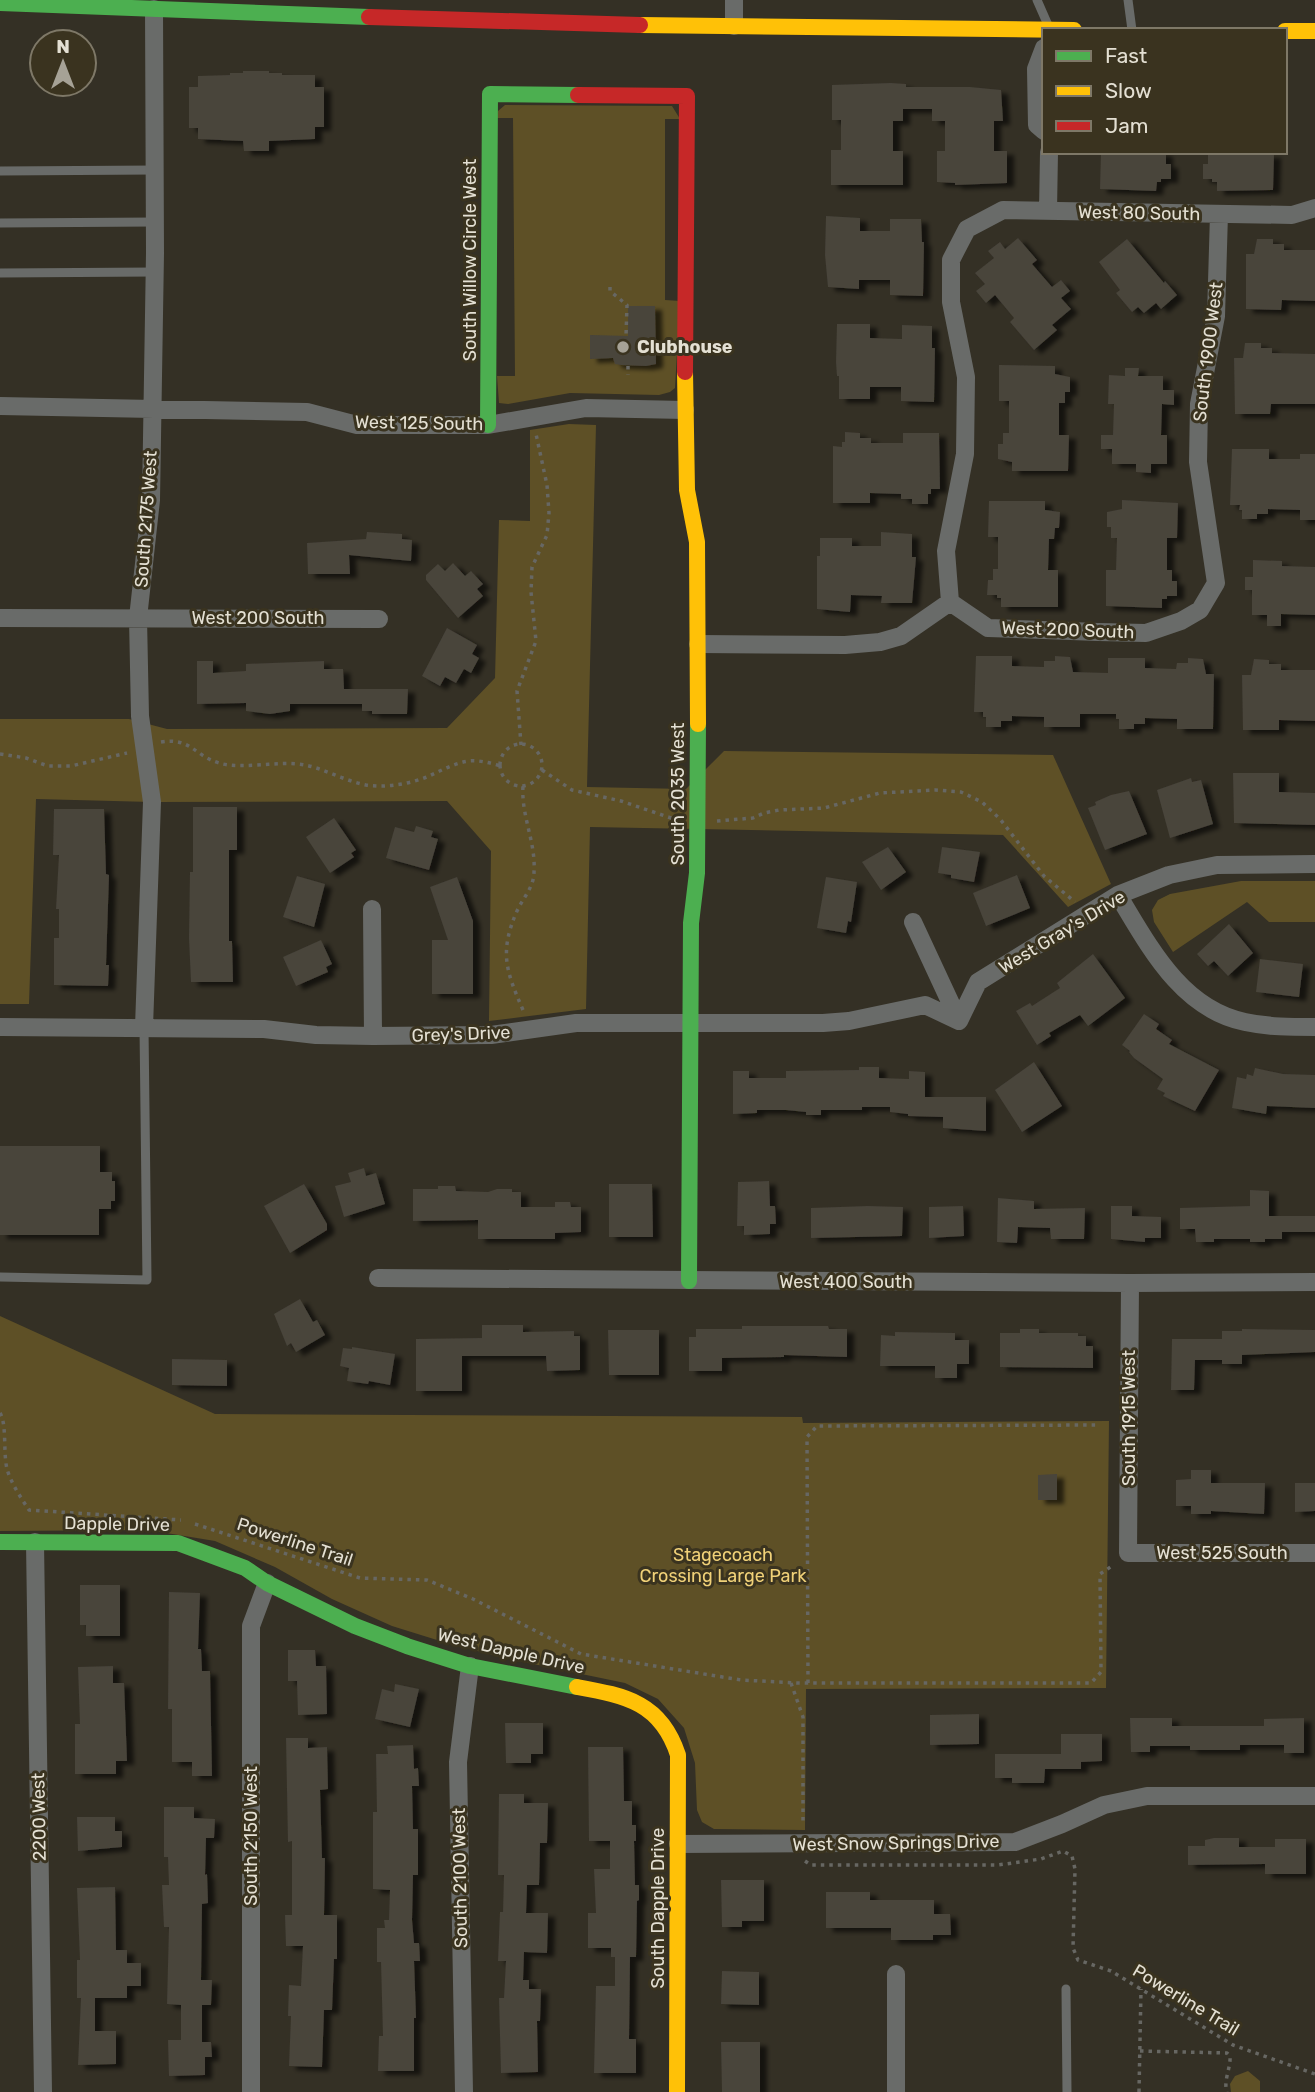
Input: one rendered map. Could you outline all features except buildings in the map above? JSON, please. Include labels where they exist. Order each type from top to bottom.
[{"type":"street","points":[[734,0],[734,26]]},
{"type":"street","points":[[0,3],[585,25],[1042,30]]},
{"type":"street","name":"South 2175 West","points":[[144,1027],[152,802],[140,716],[138,618],[151,500],[155,272],[154,9]]},
{"type":"street","points":[[1287,31],[1315,31]]},
{"type":"street","points":[[1042,53],[1036,69],[1037,125],[1042,129]]},
{"type":"street","name":"South Willow Circle West","points":[[488,425],[490,94],[687,96]]},
{"type":"street","name":"South 2035 West","points":[[687,96],[685,410],[687,490],[697,542],[698,645],[697,873],[691,923],[689,1281]]},
{"type":"street","points":[[1048,211],[1049,154]]},
{"type":"street","name":"West 80 South","points":[[950,602],[946,551],[965,454],[966,377],[951,302],[951,260],[967,229],[1003,209],[1292,215],[1315,208]]},
{"type":"street","name":"South 1900 West","points":[[1200,610],[1216,583],[1198,462],[1199,404],[1216,316],[1219,214]]},
{"type":"street","name":"West 125 South","points":[[0,405],[307,412],[357,425],[488,425],[586,408],[685,410]]},
{"type":"street","points":[[698,645],[845,645],[880,642],[901,636],[950,602]]},
{"type":"street","name":"West 200 South","points":[[950,602],[988,628],[1134,633],[1146,633],[1181,621],[1200,610]]},
{"type":"street","name":"West 200 South","points":[[0,618],[379,619]]},
{"type":"street","name":"West Gray's Drive","points":[[958,1021],[978,982],[1118,895],[1170,875],[1217,865],[1315,864]]},
{"type":"street","points":[[1118,895],[1170,976],[1189,995],[1212,1011],[1242,1022],[1278,1027],[1315,1027]]},
{"type":"street","points":[[372,909],[373,1036]]},
{"type":"street","points":[[913,922],[958,1021]]},
{"type":"street","name":"Grey's Drive","points":[[0,1027],[264,1029],[316,1035],[373,1036],[491,1035],[576,1023],[823,1023],[849,1021],[925,1005],[958,1021]]},
{"type":"street","name":"West 400 South","points":[[378,1278],[1315,1282]]},
{"type":"street","name":"South 1915 West","points":[[1128,1553],[1130,1283]]},
{"type":"street","name":"Dapple Drive","points":[[0,1542],[178,1543],[245,1568],[267,1583]]},
{"type":"street","name":"2200 West","points":[[35,1542],[43,2092]]},
{"type":"street","name":"West 525 South","points":[[1128,1553],[1315,1553]]},
{"type":"street","name":"West Dapple Drive","points":[[267,1583],[355,1626],[470,1665],[621,1696],[652,1711],[666,1728]]},
{"type":"street","name":"South 2150 West","points":[[251,2092],[251,1626],[267,1583]]},
{"type":"street","name":"South 2100 West","points":[[464,2092],[458,1762],[470,1665]]},
{"type":"street","name":"South Dapple Drive","points":[[666,1728],[678,1755],[677,2092]]},
{"type":"street","name":"West Snow Springs Drive","points":[[678,1844],[1015,1842],[1104,1805],[1147,1796],[1315,1796]]},
{"type":"street","points":[[896,2092],[897,1974]]},
{"type":"lane","points":[[1037,0],[1050,28]]},
{"type":"lane","points":[[1128,0],[1132,28]]},
{"type":"lane","points":[[0,172],[155,170]]},
{"type":"lane","points":[[0,223],[155,222]]},
{"type":"lane","points":[[0,273],[155,272]]},
{"type":"lane","points":[[0,1277],[147,1280],[144,1027]]},
{"type":"lane","points":[[1066,1989],[1067,2092]]},
{"type":"path","points":[[610,287],[610,291],[627,305],[626,335]]},
{"type":"path","points":[[628,366],[628,375]]},
{"type":"path","points":[[521,745],[517,691],[536,641],[531,592],[532,567],[547,535],[549,513],[547,485],[535,438],[536,429]]},
{"type":"path","points":[[161,742],[188,744],[202,756],[222,764],[304,765],[364,784],[387,786],[426,777],[468,761],[484,761],[501,766]]},
{"type":"path","points":[[521,745],[537,751],[542,770],[535,781],[517,786],[505,779],[501,766],[505,752],[521,745]]},
{"type":"path","points":[[0,754],[26,758],[48,766],[71,766],[133,751]]},
{"type":"path","points":[[542,770],[572,790],[686,821]]},
{"type":"path","points":[[523,786],[522,805],[535,855],[534,880],[517,912],[506,944],[507,973],[523,1010]]},
{"type":"path","points":[[715,821],[753,818],[779,810],[824,808],[880,793],[936,789],[961,793],[982,802],[1000,819],[1044,876],[1076,903]]},
{"type":"path","name":"Powerline Trail","points":[[0,1413],[5,1425],[3,1443],[8,1472],[29,1510],[174,1518],[360,1578],[426,1580],[473,1599],[581,1654],[741,1681],[1091,1683],[1101,1672],[1100,1574],[1112,1566]]},
{"type":"path","points":[[808,1683],[807,1437],[817,1426],[1096,1425]]},
{"type":"path","points":[[288,1564],[291,1557]]},
{"type":"path","name":"Powerline Trail","points":[[1084,1962],[1111,1971],[1233,2045],[1315,2074]]},
{"type":"path","points":[[1139,2092],[1141,1989]]},
{"type":"path","points":[[1227,2053],[1233,2045]]},
{"type":"path","points":[[1140,2051],[1227,2053]]},
{"type":"path","points":[[1227,2053],[1231,2064],[1225,2087],[1227,2092]]},
{"type":"green space","points":[[505,105],[672,106],[680,119],[665,119],[665,300],[680,301],[675,388],[670,392],[659,395],[570,393],[508,404],[499,403],[497,376],[515,376],[513,118],[497,118],[498,111]]},
{"type":"green space","points":[[569,424],[596,425],[587,787],[686,789],[724,751],[1053,755],[1111,884],[1068,907],[1003,835],[590,827],[586,1009],[489,1021],[491,851],[447,801],[152,802],[36,799],[29,1004],[0,1004],[0,719],[129,719],[167,729],[447,728],[495,678],[499,520],[530,521],[530,430]]},
{"type":"green space","points":[[1241,881],[1315,881],[1315,922],[1269,922],[1247,902],[1173,952],[1154,922],[1152,910],[1158,900],[1170,894]]},
{"type":"green space","name":"Stagecoach Crossing Large Park","points":[[0,1316],[215,1414],[802,1417],[803,1423],[1109,1421],[1106,1688],[806,1689],[805,1830],[714,1829],[702,1822],[697,1810],[695,1763],[684,1728],[658,1699],[625,1683],[514,1660],[392,1626],[332,1599],[275,1567],[215,1541],[148,1530],[0,1531]]},
{"type":"green space","points":[[1248,2071],[1260,2081],[1260,2092],[1231,2092],[1230,2084],[1235,2076]]},
{"type":"traffic: fast","points":[[0,3],[369,17]]},
{"type":"traffic: fast","points":[[488,425],[490,94],[578,95]]},
{"type":"traffic: fast","points":[[689,1281],[691,923],[697,873],[698,724]]},
{"type":"traffic: fast","points":[[0,1542],[178,1543],[245,1568],[267,1583],[355,1626],[407,1646],[470,1666],[577,1687]]},
{"type":"traffic: slow","points":[[640,25],[1042,30]]},
{"type":"traffic: slow","points":[[1287,31],[1315,31]]},
{"type":"traffic: slow","points":[[685,372],[687,490],[697,542],[698,724]]},
{"type":"traffic: slow","points":[[577,1687],[626,1699],[652,1713],[671,1738],[678,1755],[677,2092]]},
{"type":"traffic: jam","points":[[369,17],[640,25]]},
{"type":"traffic: jam","points":[[578,95],[687,96],[685,372]]},
{"type":"place","name":"Clubhouse","points":[[623,347]]}]
